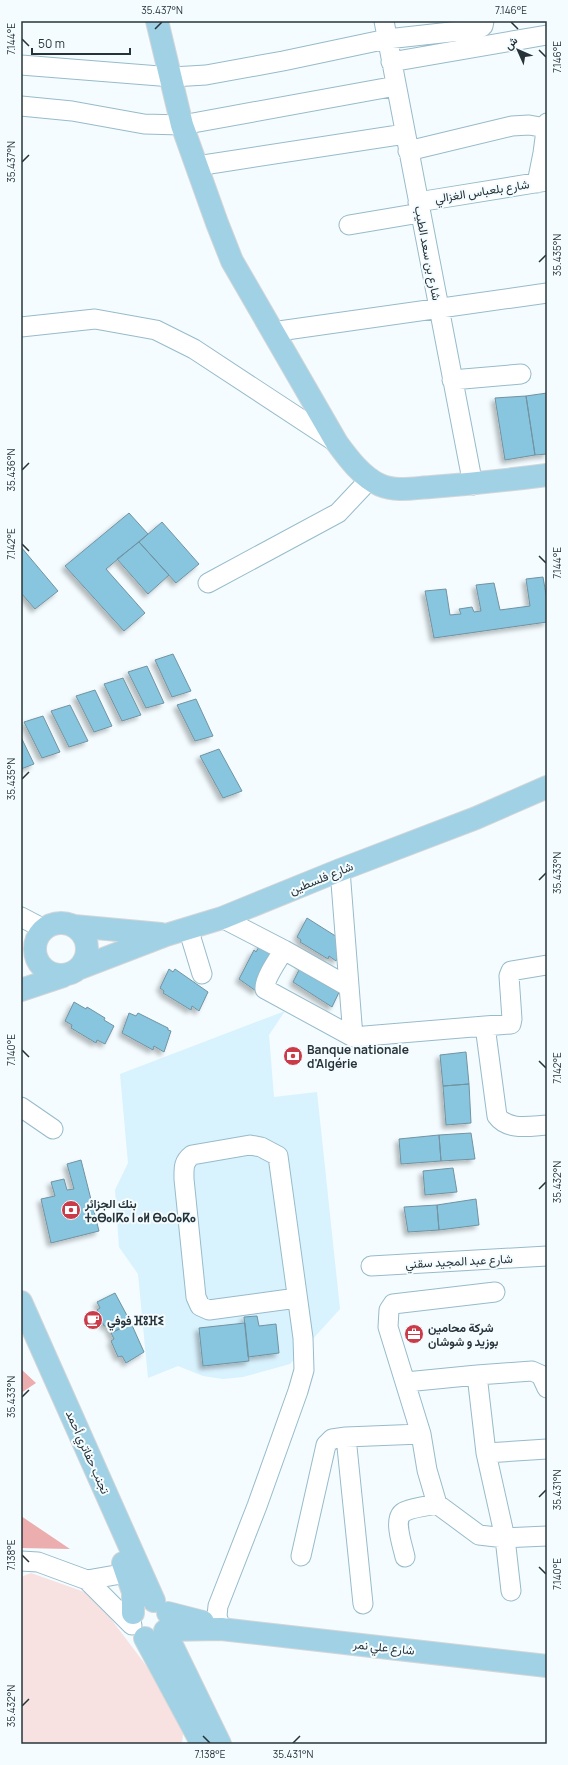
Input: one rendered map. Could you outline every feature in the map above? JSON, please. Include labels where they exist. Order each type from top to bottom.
[{"type":"main road","points":[[157,21],[172,77],[182,125],[232,261],[337,443],[349,460],[380,486],[396,490],[473,485],[547,475]]},
{"type":"main road","name":"شارع فلسطين","points":[[21,990],[166,935],[222,918],[340,870],[476,818],[547,787]]},
{"type":"main road","name":"شارع فلسطين","points":[[476,818],[547,804]]},
{"type":"main road","points":[[21,978],[40,938],[58,923],[74,926],[166,935]]},
{"type":"main road","points":[[40,938],[38,962],[42,968],[55,975],[71,972],[85,962],[88,954],[88,946],[85,938],[74,926]]},
{"type":"main road","name":"تجنب حفاتري أحمد","points":[[21,1302],[164,1619],[213,1742]]},
{"type":"main road","name":"تجنب حفاتري أحمد","points":[[21,1331],[97,1500],[127,1573],[133,1592],[137,1625]]},
{"type":"main road","points":[[137,1625],[156,1638],[164,1619],[142,1603],[137,1625],[213,1742]]},
{"type":"main road","name":"شارع علي نمر","points":[[164,1619],[204,1622],[220,1629],[547,1666]]},
{"type":"street","points":[[21,65],[172,77],[206,75],[242,68],[385,30],[433,27],[478,29],[483,26],[484,21]]},
{"type":"street","name":"شارع بن سعد الطيب","points":[[385,30],[473,485]]},
{"type":"street","points":[[391,62],[547,35]]},
{"type":"street","points":[[21,106],[72,111],[144,124],[182,125],[396,86]]},
{"type":"street","points":[[197,166],[407,142],[512,126],[547,126],[543,153],[542,182]]},
{"type":"street","name":"شارع بلعباس الغزالي","points":[[349,225],[419,207],[542,182]]},
{"type":"street","points":[[272,332],[547,293]]},
{"type":"street","points":[[21,327],[95,319],[156,330],[194,349],[337,443]]},
{"type":"street","points":[[452,380],[521,374]]},
{"type":"street","points":[[208,583],[338,513],[370,479]]},
{"type":"street","points":[[340,870],[353,1037]]},
{"type":"street","points":[[21,917],[40,938]]},
{"type":"street","points":[[222,918],[284,950],[349,987]]},
{"type":"street","points":[[188,928],[202,974]]},
{"type":"street","points":[[284,950],[271,971],[265,985],[265,989],[353,1037],[511,1024],[512,1019],[509,976],[511,971],[547,965]]},
{"type":"street","points":[[485,1026],[497,1116],[506,1124],[515,1126],[547,1125]]},
{"type":"street","points":[[21,1107],[53,1129]]},
{"type":"street","points":[[220,1629],[217,1616],[218,1606],[257,1506],[304,1370],[303,1338],[278,1156],[265,1148],[250,1145],[192,1155],[188,1158],[184,1166],[184,1179],[196,1297],[200,1306],[209,1310],[297,1298]]},
{"type":"street","name":"شارع عبد المجيد سقني","points":[[372,1266],[547,1256]]},
{"type":"street","points":[[495,1292],[393,1304],[389,1310],[388,1327],[421,1434],[427,1470],[436,1504],[479,1535],[505,1538],[547,1536]]},
{"type":"street","points":[[406,1382],[532,1371],[540,1375],[547,1388]]},
{"type":"street","points":[[477,1375],[486,1453],[505,1538],[511,1591]]},
{"type":"street","points":[[301,1556],[326,1445],[332,1439],[346,1437],[421,1434]]},
{"type":"street","points":[[346,1437],[363,1604]]},
{"type":"street","points":[[486,1453],[547,1450]]},
{"type":"street","points":[[405,1557],[399,1532],[398,1522],[400,1514],[405,1511],[436,1504]]},
{"type":"street","points":[[21,1561],[38,1562],[87,1580],[137,1625]]},
{"type":"street","points":[[87,1580],[127,1573]]},
{"type":"shaded area","points":[[285,1011],[269,1035],[274,1097],[317,1092],[340,1309],[290,1364],[243,1377],[223,1379],[203,1376],[178,1366],[148,1378],[138,1274],[119,1247],[115,1190],[128,1163],[120,1074]]},
{"type":"shaded area","points":[[21,1369],[36,1383],[21,1393]]},
{"type":"shaded area","points":[[21,1516],[70,1549],[21,1548]]},
{"type":"shaded area","points":[[31,1573],[93,1595],[160,1684],[183,1734],[182,1744],[21,1744],[21,1577]]},
{"type":"building","points":[[547,393],[547,454],[535,455],[526,396]]},
{"type":"building","points":[[526,396],[535,455],[505,460],[495,398]]},
{"type":"building","points":[[129,513],[148,534],[106,569],[145,613],[124,631],[65,566]]},
{"type":"building","points":[[162,522],[199,564],[176,583],[139,542]]},
{"type":"building","points":[[139,542],[169,575],[148,594],[117,559]]},
{"type":"building","points":[[21,547],[58,591],[35,609],[21,593]]},
{"type":"building","points":[[543,577],[547,600],[547,622],[434,638],[425,591],[446,589],[450,615],[461,614],[459,609],[472,607],[474,612],[481,611],[476,585],[494,583],[500,610],[530,606],[526,579]]},
{"type":"building","points":[[173,654],[191,691],[172,697],[155,660]]},
{"type":"building","points":[[147,666],[164,703],[146,708],[128,672]]},
{"type":"building","points":[[123,678],[141,715],[122,721],[104,684]]},
{"type":"building","points":[[95,690],[112,726],[94,732],[76,696]]},
{"type":"building","points":[[196,699],[213,736],[195,741],[177,705]]},
{"type":"building","points":[[70,705],[88,741],[69,747],[51,711]]},
{"type":"building","points":[[43,716],[60,752],[42,758],[24,722]]},
{"type":"building","points":[[21,737],[34,764],[21,769]]},
{"type":"building","points":[[219,749],[242,791],[223,798],[200,756]]},
{"type":"building","points":[[307,918],[345,942],[336,961],[329,956],[328,959],[300,942],[301,940],[297,937]]},
{"type":"building","points":[[263,940],[279,958],[256,991],[239,979],[254,950],[256,952]]},
{"type":"building","points":[[303,962],[342,986],[332,1007],[293,982]]},
{"type":"building","points":[[169,969],[173,972],[175,969],[208,992],[199,1011],[192,1006],[191,1010],[163,993],[164,991],[160,988]]},
{"type":"building","points":[[74,1002],[86,1009],[87,1007],[105,1018],[104,1020],[114,1026],[105,1044],[97,1040],[96,1043],[71,1028],[72,1025],[65,1021]]},
{"type":"building","points":[[129,1013],[136,1016],[138,1013],[171,1031],[164,1052],[154,1046],[153,1050],[122,1033]]},
{"type":"building","points":[[466,1052],[469,1084],[443,1086],[440,1055]]},
{"type":"building","points":[[469,1084],[471,1123],[446,1125],[443,1086]]},
{"type":"building","points":[[471,1133],[475,1159],[441,1161],[439,1135]]},
{"type":"building","points":[[439,1135],[441,1161],[401,1164],[399,1139]]},
{"type":"building","points":[[81,1160],[99,1231],[51,1243],[41,1199],[55,1196],[51,1182],[64,1179],[67,1190],[74,1189],[67,1164]]},
{"type":"building","points":[[453,1168],[457,1192],[425,1195],[423,1171]]},
{"type":"building","points":[[476,1199],[479,1225],[439,1230],[437,1205]]},
{"type":"building","points":[[437,1205],[439,1230],[408,1232],[404,1207]]},
{"type":"building","points":[[115,1293],[131,1323],[111,1333],[108,1326],[104,1326],[97,1310],[100,1308],[97,1302]]},
{"type":"building","points":[[257,1316],[259,1326],[276,1324],[279,1353],[248,1357],[244,1317]]},
{"type":"building","points":[[131,1323],[144,1352],[126,1363],[122,1356],[118,1357],[111,1341],[114,1339],[111,1333]]},
{"type":"building","points":[[245,1323],[249,1361],[203,1366],[199,1328]]},
{"type":"place","name":"Banque nationale d'Algérie","points":[[293,1056]]},
{"type":"place","name":"بنك الجزائر ⵜⴰⴱⴰⵏⴽⴰ ⵏ ⴰⵍ ⴱⴰⵔⴰⴽⴰ","points":[[71,1210]]},
{"type":"place","name":"فوفي ⴼⵓⴼⵉ","points":[[93,1320]]},
{"type":"place","name":"شركة محامين بوزيد و شوشان","points":[[414,1334]]}]
